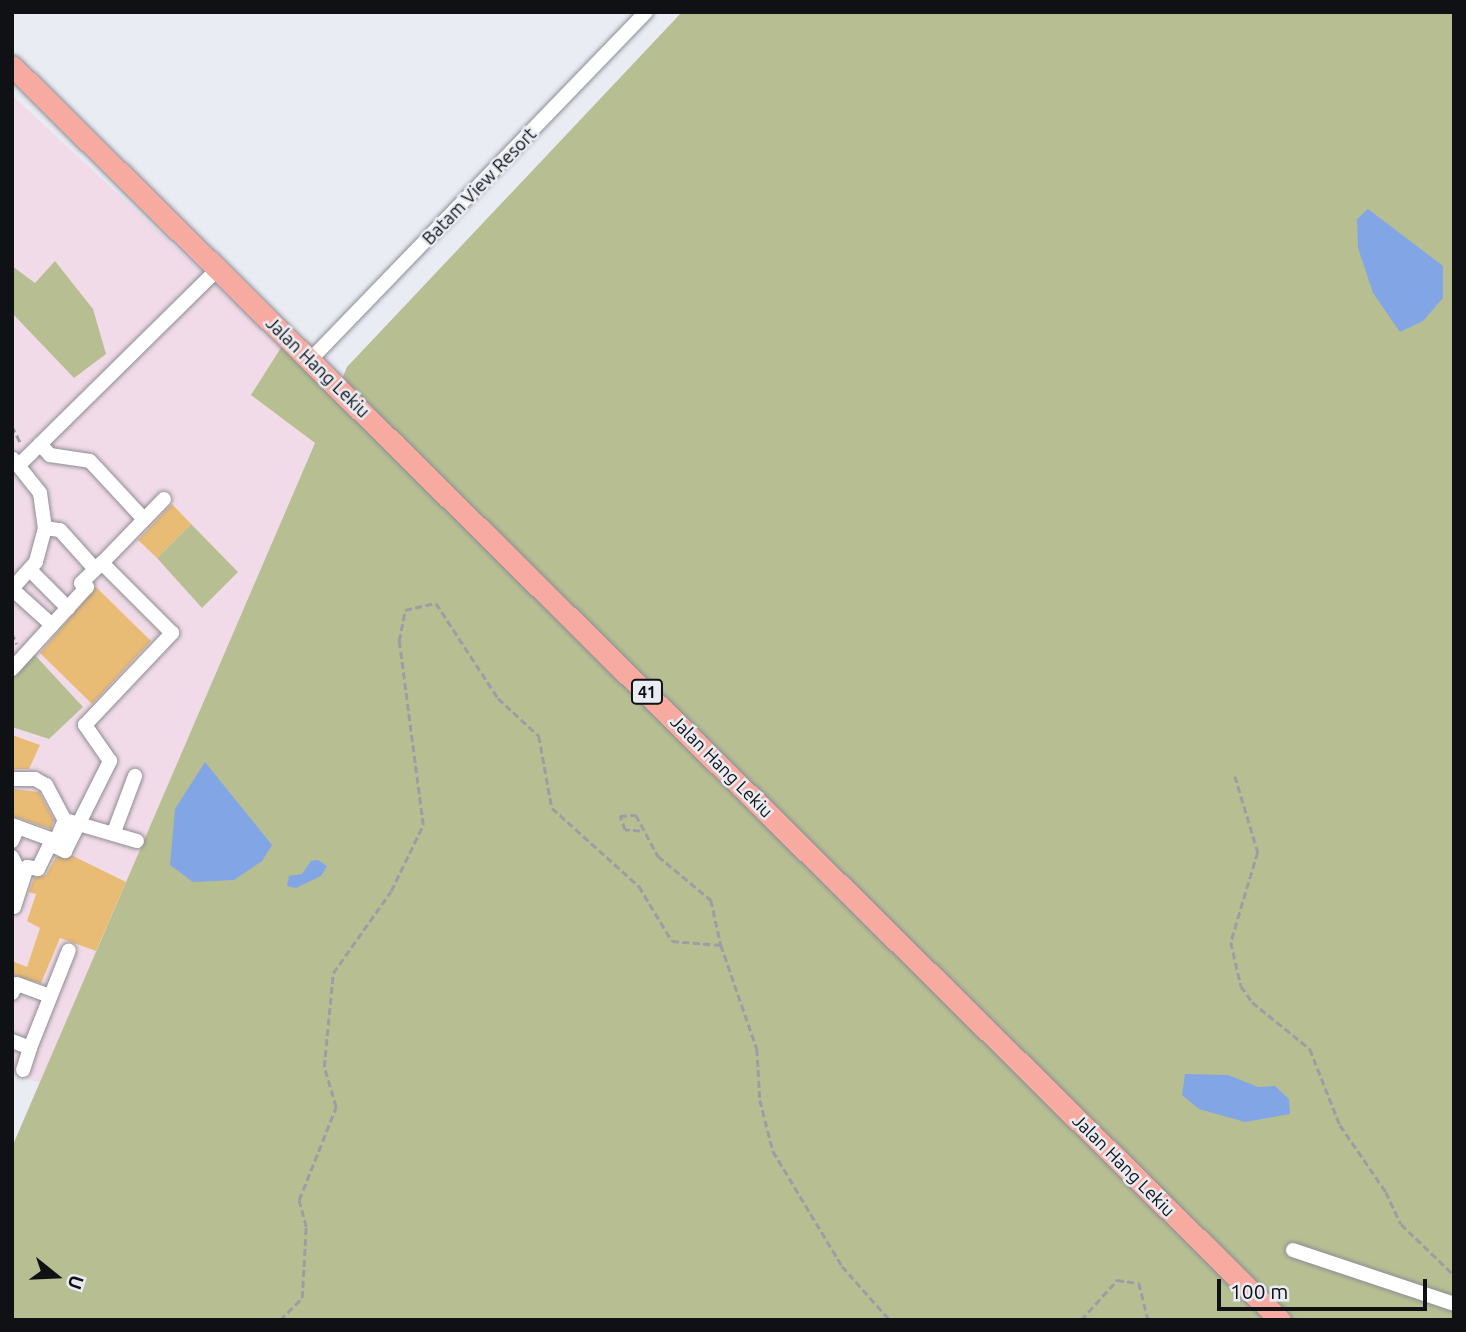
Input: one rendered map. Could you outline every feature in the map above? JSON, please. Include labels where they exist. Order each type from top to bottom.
[{"type":"highway","name":"Jalan Hang Lekiu","points":[[12,66],[1280,1320]]},
{"type":"street","name":"Batam View Resort","points":[[311,359],[646,12]]},
{"type":"street","points":[[52,625],[12,589],[30,570],[46,528],[40,493],[20,460],[40,444],[217,270]]},
{"type":"street","points":[[40,444],[50,455],[90,461],[141,516]]},
{"type":"street","points":[[12,669],[68,608],[99,566],[164,499]]},
{"type":"street","points":[[12,841],[15,826],[56,841],[72,822],[110,761],[85,725],[172,633],[60,530],[46,528]]},
{"type":"street","points":[[30,570],[68,608]]},
{"type":"street","points":[[114,832],[135,776]]},
{"type":"street","points":[[12,779],[35,779],[46,785],[72,822],[114,832],[137,841]]},
{"type":"street","points":[[14,907],[27,867],[38,869],[50,844],[65,851],[72,822]]},
{"type":"street","points":[[12,857],[18,870],[12,881]]},
{"type":"street","points":[[23,1070],[69,950]]},
{"type":"street","points":[[12,993],[17,984],[50,996]]},
{"type":"street","points":[[12,1041],[30,1048]]},
{"type":"street","points":[[1293,1250],[1454,1304]]},
{"type":"path","points":[[12,426],[20,460]]},
{"type":"path","points":[[280,1320],[302,1298],[306,1227],[299,1200],[336,1107],[324,1067],[333,973],[391,891],[423,825],[399,640],[405,610],[436,603],[498,698],[539,736],[552,808],[639,886],[672,941],[721,945]]},
{"type":"path","points":[[1235,776],[1258,852],[1231,942],[1241,986],[1252,1002],[1310,1049],[1340,1125],[1386,1192],[1401,1224],[1454,1275]]},
{"type":"path","points":[[640,831],[625,830],[620,816],[636,815],[640,831],[658,856],[711,901],[721,945],[757,1049],[760,1100],[772,1151],[842,1266],[890,1320]]},
{"type":"path","points":[[1081,1320],[1117,1280],[1139,1283],[1148,1320]]},
{"type":"shaded area","points":[[12,95],[335,396],[40,1083],[12,1074]]},
{"type":"green space","points":[[682,12],[1454,12],[1454,1320],[12,1320],[12,1147],[315,443],[251,395],[282,346],[335,395],[347,367]]},
{"type":"green space","points":[[55,261],[93,309],[106,354],[74,378],[12,313],[12,266],[35,283]]},
{"type":"green space","points":[[191,524],[238,572],[202,608],[157,558]]},
{"type":"green space","points":[[33,653],[83,707],[49,739],[12,727],[12,675]]},
{"type":"water","points":[[1368,209],[1443,266],[1443,298],[1423,321],[1400,332],[1373,293],[1358,248],[1357,219]]},
{"type":"water","points":[[205,762],[272,845],[262,861],[234,880],[193,882],[170,865],[175,809]]},
{"type":"water","points":[[318,860],[327,866],[321,876],[296,888],[287,886],[289,876],[302,874],[311,861]]},
{"type":"water","points":[[1185,1074],[1228,1075],[1258,1087],[1275,1086],[1289,1099],[1290,1114],[1245,1122],[1199,1109],[1182,1095]]},
{"type":"building","points":[[172,504],[191,524],[157,558],[138,540]]},
{"type":"building","points":[[96,587],[151,641],[92,704],[40,653]]},
{"type":"building","points":[[12,735],[40,745],[29,769],[12,769]]},
{"type":"building","points":[[12,789],[39,792],[54,820],[51,829],[12,816]]},
{"type":"building","points":[[73,856],[126,882],[96,951],[60,938],[41,983],[12,976],[12,961],[27,967],[40,928],[27,921],[36,894],[29,892],[34,878],[46,875],[56,857]]}]
